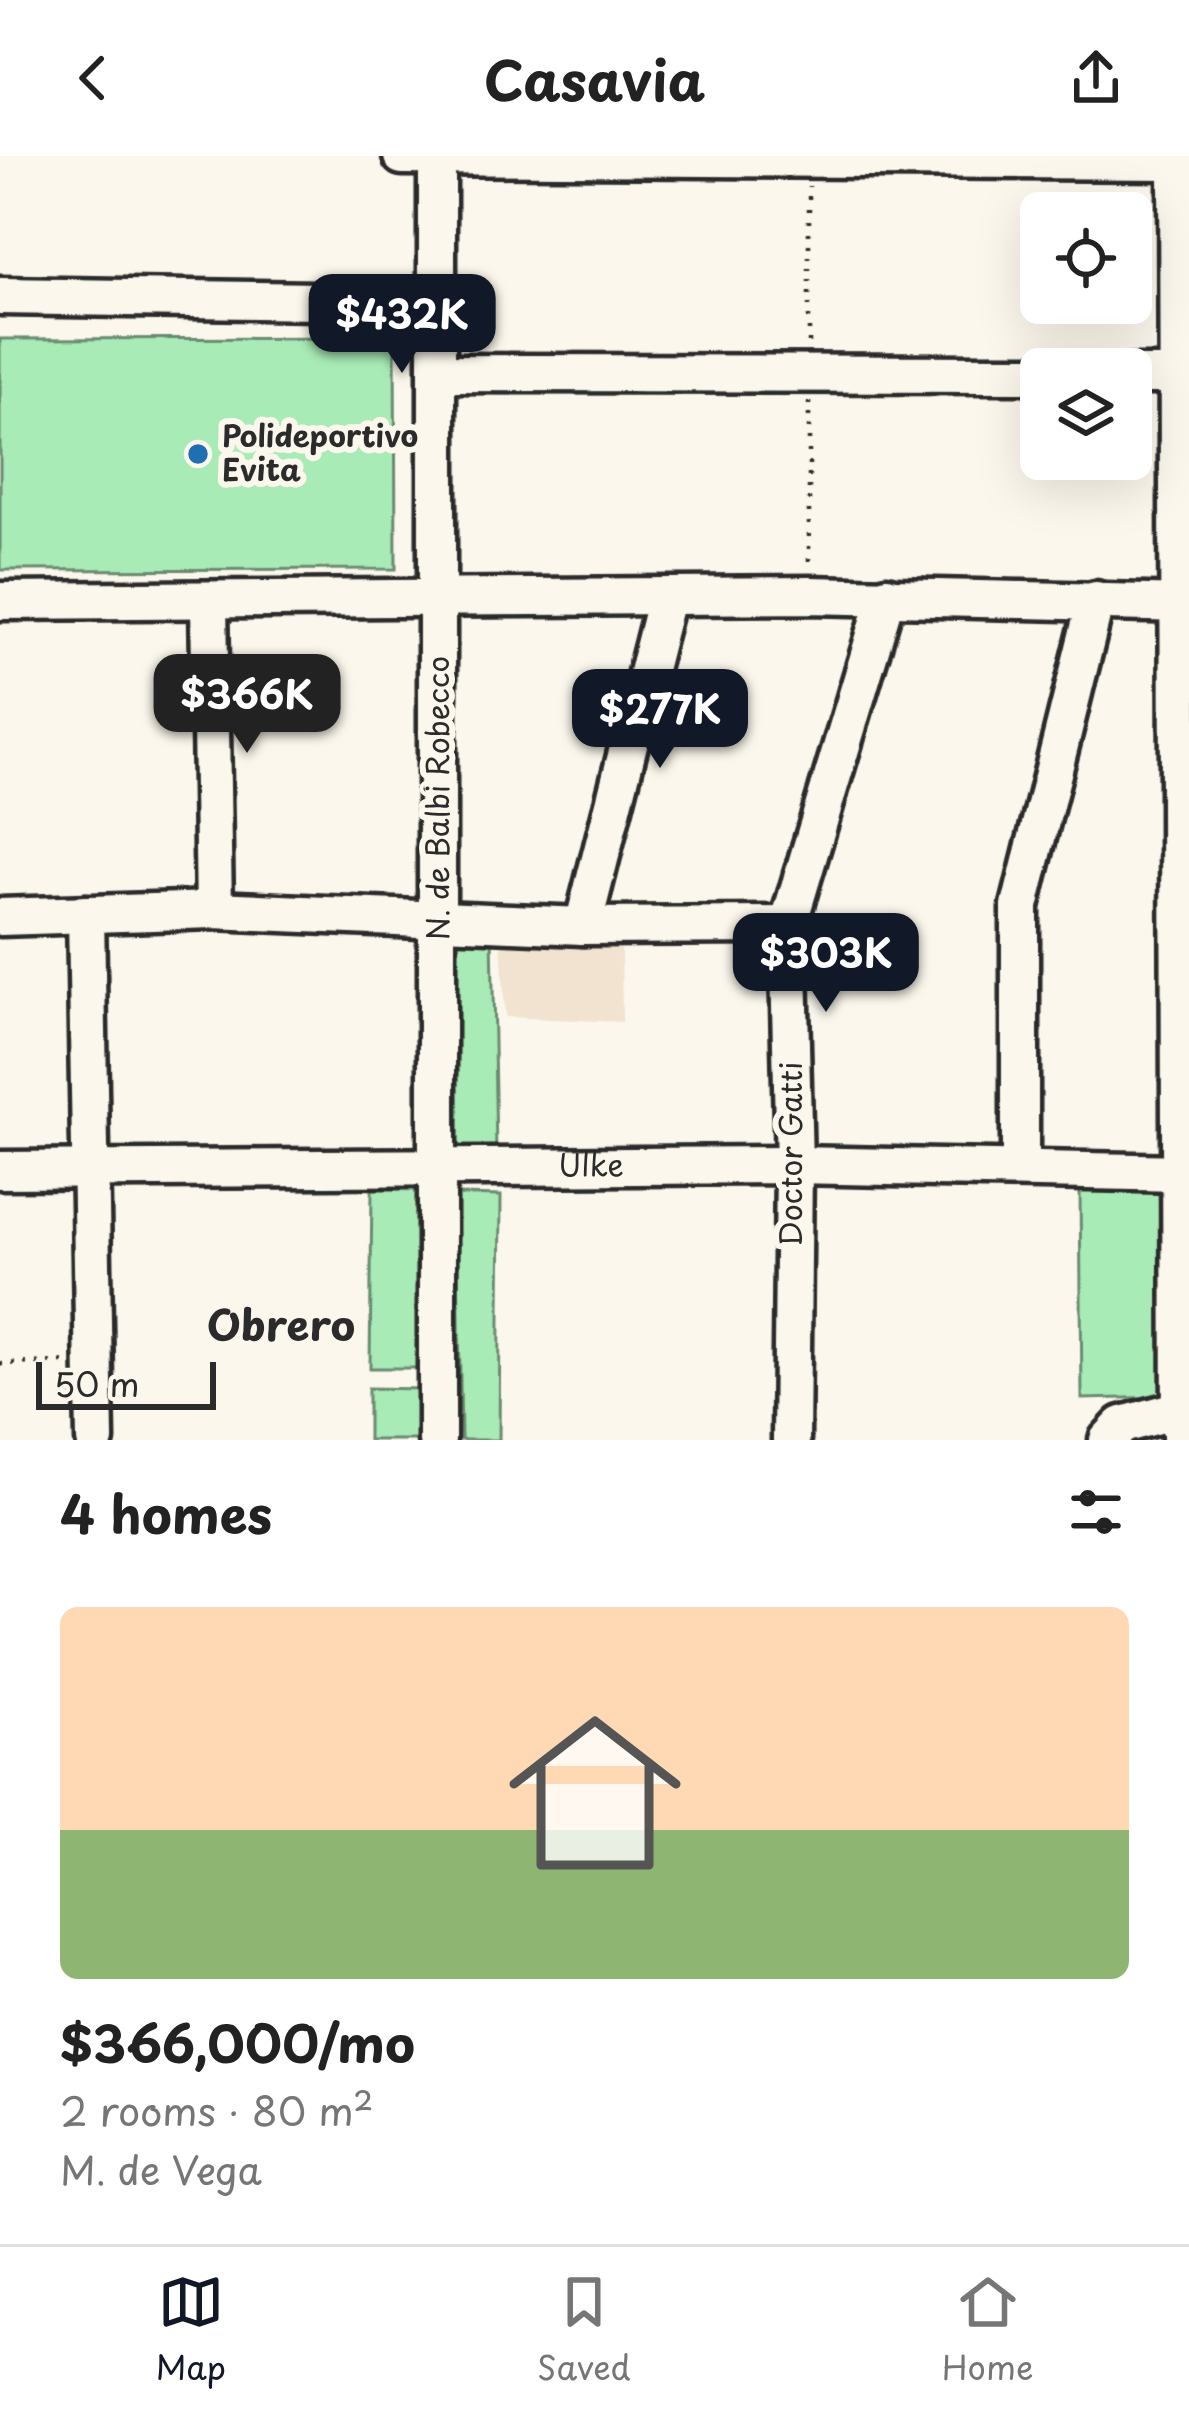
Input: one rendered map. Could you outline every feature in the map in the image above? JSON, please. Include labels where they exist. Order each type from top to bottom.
[{"type":"street","points":[[402,156],[1181,167],[1186,1347],[1181,1425],[1122,1425],[1108,1440]]},
{"type":"street","name":"N. de Balbi Robecco","points":[[437,157],[441,1167],[437,1440]]},
{"type":"street","points":[[0,296],[437,303]]},
{"type":"street","points":[[438,373],[1020,374]]},
{"type":"street","points":[[1152,375],[1179,375]]},
{"type":"street","points":[[0,601],[887,595],[1184,604]]},
{"type":"street","name":"Doctor Gatti","points":[[791,1440],[794,1165],[788,925],[887,595]]},
{"type":"street","points":[[583,926],[666,598]]},
{"type":"street","points":[[1020,1168],[1020,906],[1096,600]]},
{"type":"street","points":[[209,603],[214,910]]},
{"type":"street","points":[[0,917],[214,910],[583,926],[788,925]]},
{"type":"street","points":[[86,914],[95,1440]]},
{"type":"street","name":"Ulke","points":[[0,1170],[794,1165],[1183,1173]]},
{"type":"path","points":[[0,1364],[92,1361]]},
{"type":"shaded area","points":[[501,937],[621,941],[622,1022],[505,1017]]},
{"type":"green space","name":"Polideportivo Evita","points":[[395,338],[396,569],[0,570],[0,339]]},
{"type":"green space","points":[[454,933],[492,933],[496,1153],[453,1155]]},
{"type":"green space","points":[[1080,1188],[1168,1188],[1167,1397],[1082,1399]]},
{"type":"green space","points":[[372,1189],[422,1190],[420,1368],[370,1368]]},
{"type":"green space","points":[[457,1195],[501,1196],[499,1440],[461,1440]]},
{"type":"green space","points":[[368,1388],[421,1389],[421,1440],[368,1440]]},
{"type":"place","name":"Polideportivo Evita","points":[[198,454]]},
{"type":"district","name":"Obrero","points":[[281,1326]]}]
